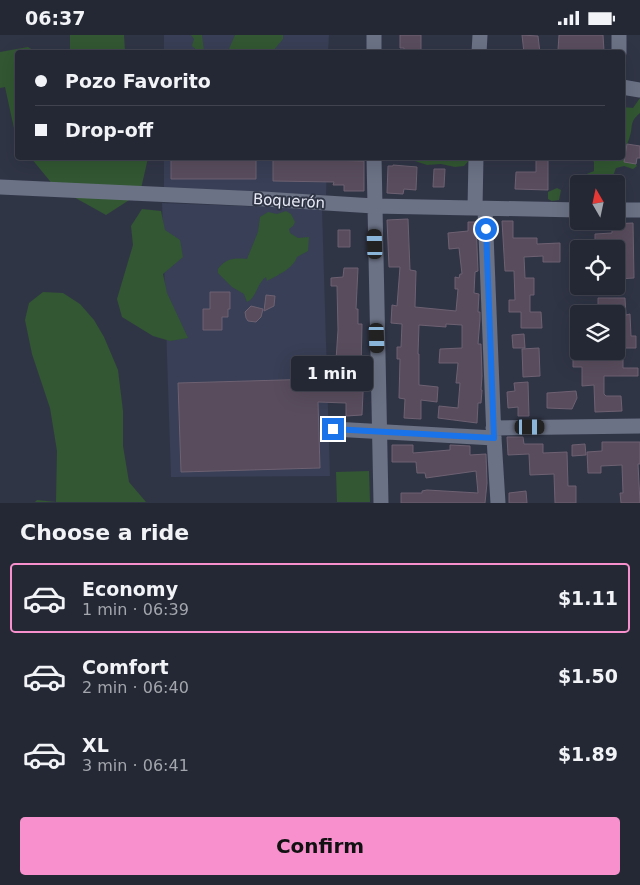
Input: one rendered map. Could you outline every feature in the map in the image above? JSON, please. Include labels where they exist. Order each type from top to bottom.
[{"type":"street","points":[[374,35],[374,50]]},
{"type":"street","points":[[479,50],[480,35]]},
{"type":"street","points":[[619,35],[619,50]]},
{"type":"street","points":[[625,88],[640,90]]},
{"type":"street","points":[[374,160],[381,503]]},
{"type":"street","points":[[476,160],[498,503]]},
{"type":"street","name":"Boquerón","points":[[0,187],[374,206],[570,210]]},
{"type":"street","points":[[625,210],[640,210]]},
{"type":"street","points":[[333,429],[380,433],[494,433],[640,426]]},
{"type":"shaded area","points":[[164,35],[329,35],[328,50],[164,50]]},
{"type":"shaded area","points":[[164,160],[327,160],[326,195],[164,188]]},
{"type":"shaded area","points":[[162,203],[322,209],[330,476],[171,477]]},
{"type":"green space","points":[[70,35],[124,35],[125,50],[70,50]]},
{"type":"green space","points":[[191,35],[202,35],[204,50],[197,50],[192,46],[194,39]]},
{"type":"green space","points":[[235,35],[283,35],[283,39],[274,50],[229,49]]},
{"type":"green space","points":[[28,47],[33,50],[15,50],[15,133],[5,87],[0,88],[0,52]]},
{"type":"green space","points":[[640,98],[640,113],[633,122],[625,149],[625,107],[633,108]]},
{"type":"green space","points":[[33,160],[148,160],[140,193],[106,215],[54,186]]},
{"type":"green space","points":[[412,160],[469,160],[464,166],[427,165]]},
{"type":"green space","points":[[592,160],[625,160],[634,162],[637,166],[633,169],[624,166],[616,168],[613,175],[584,175],[594,171]]},
{"type":"green space","points":[[557,188],[561,190],[559,200],[552,201],[548,199],[548,192]]},
{"type":"green space","points":[[142,209],[161,211],[165,230],[180,240],[183,257],[163,274],[167,293],[188,338],[170,341],[153,336],[122,317],[117,299],[133,245],[131,226]]},
{"type":"green space","points":[[286,211],[291,214],[295,222],[289,229],[290,233],[298,238],[309,237],[308,251],[297,257],[284,272],[267,281],[266,277],[253,297],[247,302],[244,294],[232,287],[218,273],[218,269],[224,263],[231,260],[247,259],[258,232],[260,217],[268,212],[277,214]]},
{"type":"green space","points":[[43,292],[63,293],[80,304],[94,320],[104,337],[118,370],[123,411],[123,446],[129,482],[146,502],[56,502],[57,451],[50,408],[32,354],[25,320],[29,303]]},
{"type":"green space","points":[[369,471],[370,502],[337,502],[336,472]]},
{"type":"green space","points":[[37,500],[56,502],[35,502]]},
{"type":"building","points":[[400,35],[421,35],[421,50],[404,50],[404,48],[400,48]]},
{"type":"building","points":[[522,35],[538,36],[540,50],[524,50]]},
{"type":"building","points":[[559,35],[603,35],[604,50],[558,50]]},
{"type":"building","points":[[627,144],[640,146],[640,158],[637,158],[636,164],[624,162]]},
{"type":"building","points":[[171,160],[256,160],[256,179],[171,179]]},
{"type":"building","points":[[273,160],[364,161],[364,191],[344,191],[344,185],[333,185],[334,182],[273,181]]},
{"type":"building","points":[[536,160],[548,160],[548,190],[515,189],[516,172],[536,172]]},
{"type":"building","points":[[388,166],[417,167],[416,190],[404,189],[403,194],[387,193]]},
{"type":"building","points":[[434,169],[445,169],[444,187],[433,187]]},
{"type":"building","points":[[408,219],[410,270],[416,271],[415,307],[456,311],[458,289],[455,289],[455,277],[459,278],[460,274],[462,274],[459,248],[449,249],[448,233],[468,231],[468,222],[476,222],[478,271],[475,272],[474,293],[479,294],[478,344],[481,344],[482,376],[481,403],[478,403],[477,423],[438,418],[439,406],[458,408],[460,383],[456,383],[458,363],[439,363],[440,349],[462,348],[462,325],[446,324],[446,327],[419,325],[419,385],[438,387],[437,402],[421,400],[421,419],[404,418],[405,399],[399,398],[400,359],[397,359],[397,347],[401,347],[402,324],[391,323],[392,305],[397,306],[400,267],[389,267],[387,220]]},
{"type":"building","points":[[502,221],[513,221],[513,238],[537,238],[537,244],[560,243],[560,262],[543,262],[543,256],[524,257],[525,278],[534,278],[534,295],[530,295],[530,312],[541,312],[542,328],[521,328],[521,312],[509,312],[509,300],[515,300],[514,271],[505,271]]},
{"type":"building","points":[[625,223],[633,223],[634,278],[625,278],[625,240],[595,240],[595,234],[612,233],[612,230],[625,230]]},
{"type":"building","points":[[338,230],[350,230],[350,247],[338,247]]},
{"type":"building","points":[[344,268],[358,268],[356,309],[358,309],[358,324],[362,324],[361,370],[364,370],[362,415],[346,416],[346,403],[318,402],[320,468],[181,472],[178,383],[317,379],[317,389],[339,390],[340,360],[336,360],[338,330],[337,286],[331,286],[331,278],[343,277]]},
{"type":"building","points":[[210,292],[230,292],[230,309],[228,309],[228,317],[222,317],[222,330],[203,330],[203,309],[210,309]]},
{"type":"building","points":[[266,295],[275,296],[274,306],[264,311]]},
{"type":"building","points":[[598,298],[625,298],[626,315],[630,314],[631,336],[636,336],[636,348],[625,348],[625,305],[598,305]]},
{"type":"building","points":[[251,306],[263,309],[261,317],[256,322],[248,321],[246,318],[245,312]]},
{"type":"building","points":[[524,334],[525,348],[513,348],[512,335]]},
{"type":"building","points":[[539,348],[540,376],[523,377],[522,349]]},
{"type":"building","points":[[573,360],[623,360],[623,368],[638,368],[638,376],[604,376],[604,394],[606,396],[621,396],[622,411],[595,412],[594,385],[582,386],[582,367],[573,367]]},
{"type":"building","points":[[528,382],[529,416],[518,416],[518,407],[508,408],[507,392],[515,391],[514,383]]},
{"type":"building","points":[[576,391],[577,398],[572,409],[547,408],[547,393]]},
{"type":"building","points":[[507,437],[523,437],[524,444],[543,444],[543,453],[567,452],[568,486],[576,486],[576,503],[555,503],[554,474],[530,475],[529,454],[508,455]]},
{"type":"building","points":[[602,442],[640,442],[640,464],[638,464],[640,503],[621,503],[620,493],[623,493],[622,465],[601,466],[601,473],[588,473],[587,452],[602,451]]},
{"type":"building","points":[[585,444],[586,455],[572,456],[572,445]]},
{"type":"building","points":[[392,445],[413,445],[413,453],[450,450],[450,445],[470,446],[470,455],[486,454],[487,483],[485,503],[401,503],[401,493],[422,493],[422,491],[427,490],[478,493],[476,471],[426,478],[425,473],[417,473],[416,462],[392,462]]},
{"type":"building","points":[[526,491],[527,503],[509,503],[509,493]]},
{"type":"route","points":[[333,429],[494,438],[486,229]]}]
